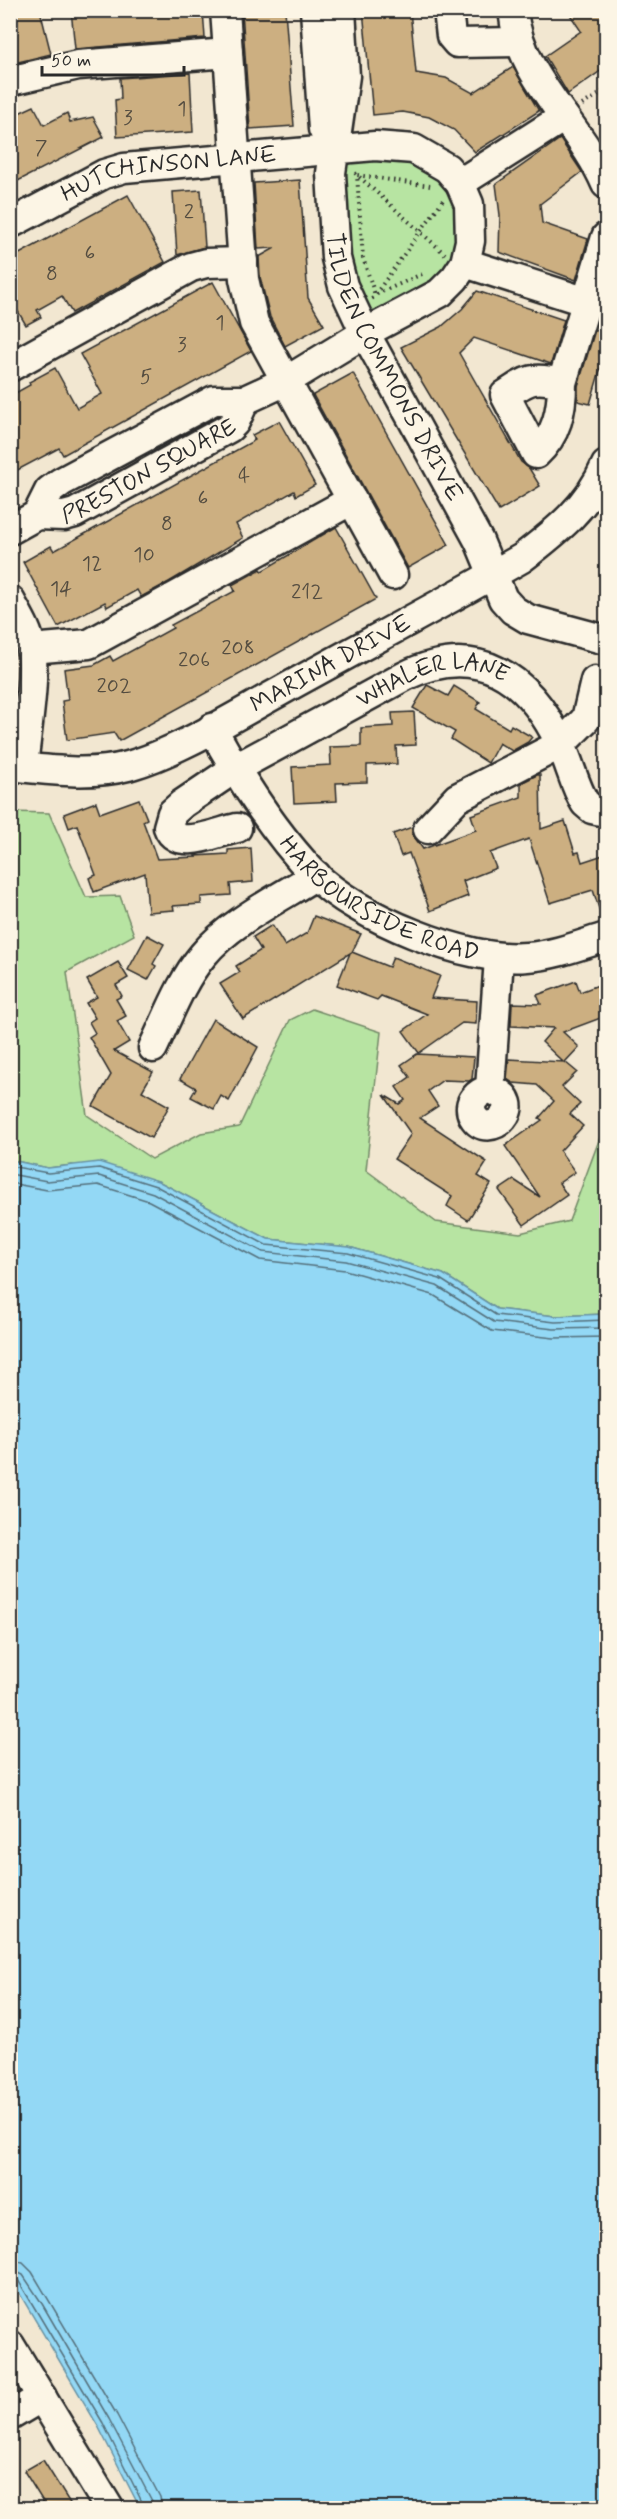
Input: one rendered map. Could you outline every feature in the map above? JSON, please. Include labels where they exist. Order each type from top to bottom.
[{"type":"street","points":[[225,10],[243,262],[248,301],[254,322],[393,575]]},
{"type":"street","name":"TILDEN COMMONS DRIVE","points":[[315,10],[323,129],[342,160]]},
{"type":"street","name":"TILDEN COMMONS DRIVE","points":[[340,10],[345,76],[342,160],[331,173],[336,258],[343,286],[366,320],[479,542],[503,599],[513,610],[528,620],[606,640]]},
{"type":"street","points":[[448,10],[451,36],[457,43],[518,42]]},
{"type":"street","points":[[513,10],[518,42],[606,184]]},
{"type":"street","points":[[10,81],[78,65],[228,53]]},
{"type":"street","points":[[564,117],[448,189],[469,204],[470,242],[459,262],[587,302]]},
{"type":"street","name":"HUTCHINSON LANE","points":[[10,224],[104,174],[124,168],[236,158],[342,160],[375,146],[414,149],[447,168],[448,189]]},
{"type":"street","points":[[562,383],[606,237]]},
{"type":"street","points":[[10,368],[191,267],[206,263],[243,262]]},
{"type":"street","name":"PRESTON SQUARE","points":[[10,530],[37,515],[49,491],[61,482],[214,400],[245,400],[286,381],[366,320],[440,293],[455,278],[459,262]]},
{"type":"street","name":"MARINA DRIVE","points":[[17,767],[64,771],[101,770],[128,766],[155,757],[212,728],[522,558],[567,523],[586,500],[606,465]]},
{"type":"street","points":[[31,649],[89,644],[352,500]]},
{"type":"street","points":[[10,600],[27,634],[32,667],[17,767]]},
{"type":"street","name":"WHALER LANE","points":[[237,828],[186,841],[174,837],[168,827],[172,813],[182,804],[234,769],[405,676],[422,668],[452,662],[482,664],[508,676],[533,699],[561,744],[585,803],[592,809],[606,812]]},
{"type":"street","points":[[428,830],[457,798],[561,744],[586,719],[595,681]]},
{"type":"street","name":"HARBOURSIDE ROAD","points":[[212,728],[234,769],[289,844],[316,875],[348,899],[390,923],[455,948],[499,958],[555,954],[606,937]]},
{"type":"street","points":[[153,1048],[189,975],[209,948],[230,930],[316,875]]},
{"type":"street","points":[[490,1089],[499,958]]},
{"type":"street","points":[[10,2345],[109,2508]]},
{"type":"street","points":[[10,2416],[42,2397]]},
{"type":"path","points":[[342,160],[420,232],[459,262]]},
{"type":"path","points":[[357,175],[448,189],[375,295],[366,320]]},
{"type":"path","points":[[357,175],[363,258],[375,295]]},
{"type":"path","points":[[375,295],[423,273]]},
{"type":"green space","points":[[400,157],[437,175],[457,203],[457,251],[438,279],[377,312],[366,307],[349,265],[342,172],[345,164],[350,160]]},
{"type":"green space","points":[[11,812],[49,813],[86,897],[120,896],[134,935],[67,972],[87,1115],[152,1159],[201,1133],[239,1127],[290,1020],[312,1009],[381,1032],[366,1170],[436,1222],[520,1233],[569,1221],[605,1124],[604,1059],[606,1057],[606,1314],[555,1316],[497,1309],[443,1274],[349,1247],[268,1239],[158,1181],[72,1165],[48,1168],[11,1160]]},
{"type":"water","points":[[11,1160],[48,1168],[99,1162],[158,1181],[268,1239],[349,1247],[443,1274],[497,1309],[555,1316],[606,1314],[606,2508],[140,2508],[98,2426],[11,2279]]},
{"type":"building","points":[[29,10],[40,10],[51,54],[10,64],[10,15]]},
{"type":"building","points":[[71,10],[203,10],[205,38],[75,49]]},
{"type":"building","points":[[242,10],[285,10],[294,126],[250,129]]},
{"type":"building","points":[[363,10],[410,10],[416,73],[446,78],[473,93],[513,67],[539,111],[475,152],[454,130],[429,117],[403,112],[373,115]]},
{"type":"building","points":[[567,10],[606,10],[606,67],[568,94],[545,56],[581,31]]},
{"type":"building","points":[[190,73],[193,132],[117,137],[115,100],[121,99],[120,78]]},
{"type":"building","points":[[34,106],[44,125],[67,113],[70,122],[93,117],[104,137],[10,185],[10,117]]},
{"type":"building","points":[[560,139],[582,172],[540,204],[542,223],[588,239],[576,280],[499,252],[500,215],[496,184]]},
{"type":"building","points":[[300,180],[308,298],[324,325],[285,346],[270,317],[260,277],[259,257],[275,248],[258,249],[254,183]]},
{"type":"building","points":[[201,190],[205,247],[177,255],[173,192]]},
{"type":"building","points":[[128,195],[165,262],[72,313],[62,296],[37,310],[41,317],[26,325],[10,298],[10,259]]},
{"type":"building","points":[[213,282],[251,351],[63,455],[59,448],[10,474],[10,396],[30,385],[29,382],[55,368],[77,408],[102,394],[80,354]]},
{"type":"building","points":[[477,291],[564,320],[551,364],[474,338],[459,353],[521,462],[529,468],[540,486],[499,511],[401,347],[441,327],[462,309]]},
{"type":"building","points":[[595,330],[606,333],[606,350],[590,404],[578,401],[578,386]]},
{"type":"building","points":[[353,373],[449,545],[408,568],[313,395]]},
{"type":"building","points":[[279,421],[315,485],[296,496],[294,491],[236,524],[243,538],[169,582],[141,597],[137,590],[107,607],[105,602],[58,627],[23,562],[51,546],[54,551],[255,440],[252,435]]},
{"type":"building","points":[[336,527],[376,599],[119,741],[114,733],[67,740],[62,701],[68,700],[64,669],[94,665],[110,656],[113,661],[173,628],[171,625],[235,591],[232,585],[261,569],[262,571]]},
{"type":"building","points":[[427,685],[448,696],[454,686],[480,702],[476,709],[509,729],[511,725],[532,737],[528,742],[512,751],[499,743],[488,763],[451,739],[455,732],[413,708]]},
{"type":"building","points":[[414,712],[416,745],[396,746],[397,764],[367,765],[367,782],[336,783],[337,801],[294,803],[292,767],[331,765],[330,747],[361,746],[361,728],[393,726],[392,713]]},
{"type":"building","points":[[540,775],[541,829],[565,821],[575,853],[579,852],[582,862],[606,854],[606,920],[603,921],[593,890],[550,903],[529,839],[490,853],[496,868],[463,881],[468,896],[430,911],[409,853],[401,856],[393,834],[412,827],[412,834],[423,849],[476,830],[471,815],[521,797],[521,783]]},
{"type":"building","points":[[139,799],[147,819],[143,821],[157,859],[228,854],[228,850],[251,848],[253,882],[230,884],[231,895],[201,897],[201,904],[173,906],[174,910],[148,912],[145,873],[94,892],[89,878],[96,875],[77,825],[69,828],[64,814],[96,802],[100,813]]},
{"type":"building","points":[[314,916],[361,934],[352,952],[389,967],[393,957],[440,976],[431,998],[477,1001],[476,1024],[462,1023],[419,1053],[403,1031],[427,1014],[381,996],[377,1000],[337,985],[350,953],[243,1019],[220,984],[240,972],[236,966],[261,950],[253,937],[272,925],[285,946],[307,933]]},
{"type":"building","points":[[147,935],[164,944],[153,964],[156,966],[148,980],[128,970]]},
{"type":"building","points":[[118,962],[128,978],[116,985],[122,996],[116,999],[126,1016],[117,1021],[129,1042],[114,1051],[153,1072],[142,1091],[169,1106],[151,1138],[93,1106],[111,1075],[89,1037],[95,1033],[89,1022],[95,1018],[86,1003],[97,997],[87,980]]},
{"type":"building","points":[[576,981],[580,992],[606,982],[606,1016],[563,1032],[579,1047],[565,1062],[577,1072],[562,1087],[580,1104],[570,1114],[583,1126],[560,1151],[575,1172],[559,1183],[567,1195],[524,1225],[499,1190],[514,1180],[540,1197],[505,1146],[542,1120],[539,1118],[554,1101],[537,1085],[513,1083],[507,1079],[509,1059],[563,1062],[542,1042],[554,1028],[511,1026],[512,1003],[541,1004],[537,995]]},
{"type":"building","points":[[213,1019],[258,1047],[229,1101],[221,1096],[214,1109],[191,1097],[196,1088],[180,1079]]},
{"type":"building","points":[[417,1054],[474,1057],[472,1079],[469,1081],[443,1080],[428,1091],[438,1106],[420,1118],[487,1162],[478,1176],[491,1184],[468,1220],[447,1206],[452,1196],[394,1159],[411,1134],[384,1095],[399,1104],[405,1100],[396,1087],[410,1077],[401,1065]]},
{"type":"building","points":[[43,2460],[73,2508],[47,2508],[24,2471]]}]
